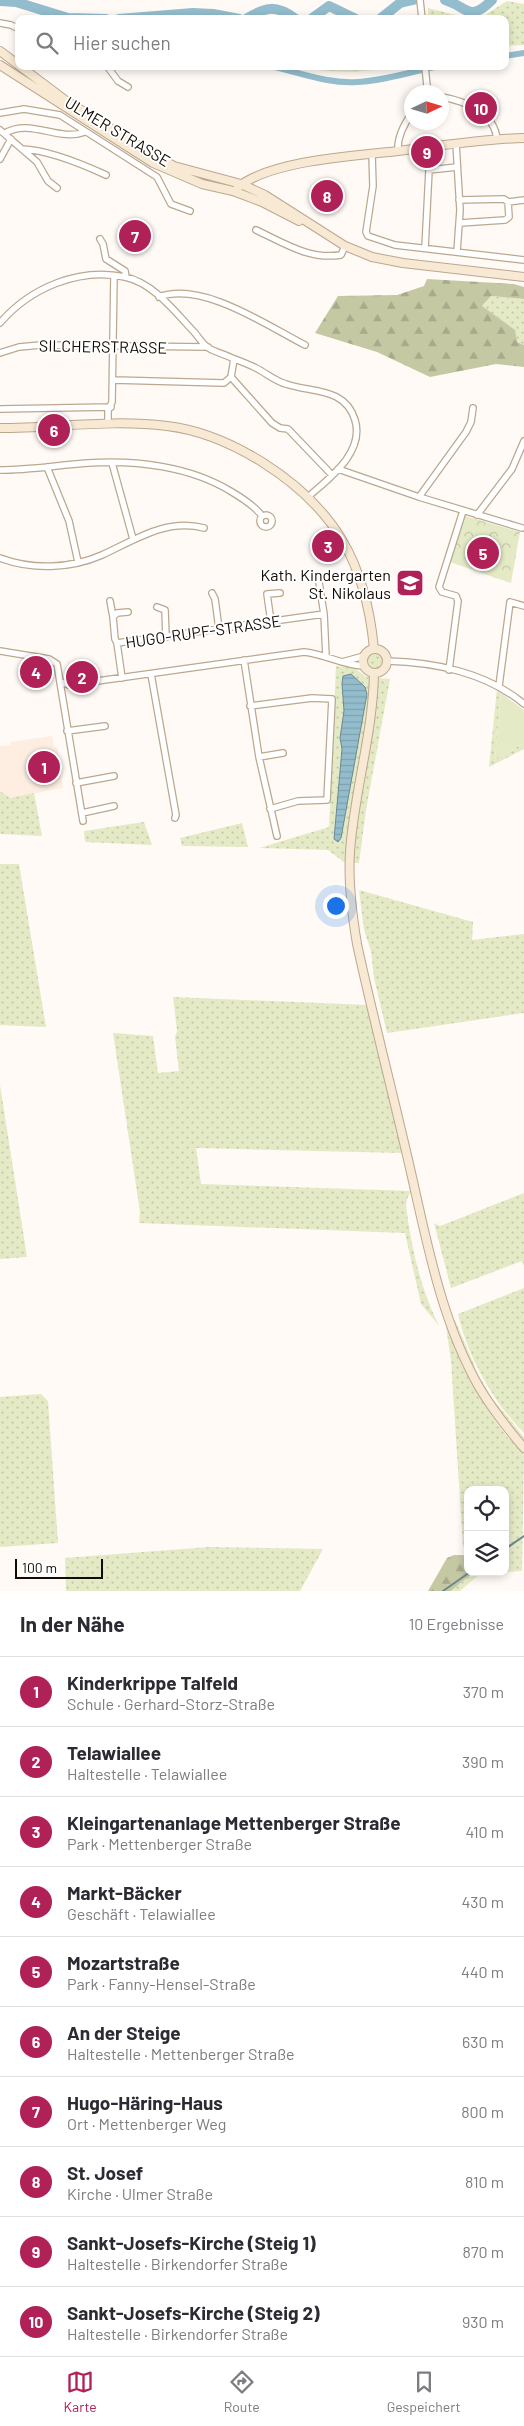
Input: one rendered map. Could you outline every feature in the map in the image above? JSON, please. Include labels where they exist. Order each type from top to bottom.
[{"type":"main road","name":"ULMER STRASSE","points":[[0,51],[15,62]]},
{"type":"main road","name":"ULMER STRASSE","points":[[0,66],[153,163],[202,184],[233,191],[262,202],[325,234]]},
{"type":"main road","name":"ULMER STRASSE","points":[[25,70],[65,100],[155,156],[174,166],[241,184],[268,196],[345,246],[372,257],[403,263],[524,277]]},
{"type":"main road","points":[[233,191],[241,184],[262,174],[290,166],[456,143],[524,138]]},
{"type":"main road","points":[[0,428],[108,422],[169,426],[209,435],[251,455],[282,475],[308,497],[336,532],[354,564],[370,609],[374,649]]},
{"type":"main road","points":[[374,649],[382,651],[387,661],[382,671],[374,673],[368,672],[363,666],[364,656],[368,651],[374,649]]},
{"type":"main road","points":[[374,673],[371,723],[350,854],[351,904],[357,944],[430,1252],[449,1319],[465,1360],[480,1388],[496,1415],[524,1448]]},
{"type":"street","points":[[420,0],[422,15]]},
{"type":"street","points":[[0,23],[15,26]]},
{"type":"street","points":[[110,70],[118,81],[128,87]]},
{"type":"street","points":[[425,70],[428,85]]},
{"type":"street","points":[[449,98],[474,107],[493,126],[497,140]]},
{"type":"street","points":[[0,112],[24,110],[60,114],[157,177],[171,204],[190,211]]},
{"type":"street","points":[[3,131],[30,127],[66,135],[86,132]]},
{"type":"street","points":[[398,151],[398,143],[404,127]]},
{"type":"street","points":[[3,131],[37,162],[48,182],[57,188]]},
{"type":"street","points":[[0,159],[11,139]]},
{"type":"street","points":[[456,143],[460,223],[457,252]]},
{"type":"street","points":[[22,149],[36,150],[54,155],[106,175]]},
{"type":"street","points":[[372,154],[373,186],[366,232],[368,236],[395,245],[524,260]]},
{"type":"street","points":[[425,248],[429,170],[457,167]]},
{"type":"street","points":[[459,200],[504,199],[508,202],[524,200]]},
{"type":"street","points":[[460,223],[508,219],[508,202]]},
{"type":"street","points":[[256,230],[310,255],[326,257],[341,255],[345,246]]},
{"type":"street","points":[[100,239],[106,259],[125,271],[126,277]]},
{"type":"street","points":[[0,323],[22,301],[58,282],[91,276],[114,276],[126,277],[140,283],[159,297],[208,348],[255,367],[286,384],[333,395],[347,405],[356,422],[351,451],[338,469],[308,497]]},
{"type":"street","points":[[108,422],[113,380],[114,276]]},
{"type":"street","points":[[159,297],[183,293],[201,294],[304,345]]},
{"type":"street","name":"SILCHERSTRASSE","points":[[0,353],[35,345],[208,348]]},
{"type":"street","points":[[113,380],[224,382],[230,377],[234,359]]},
{"type":"street","points":[[230,377],[272,423],[280,428],[288,429],[332,475]]},
{"type":"street","points":[[0,409],[111,406]]},
{"type":"street","points":[[419,497],[466,432],[471,422],[474,408]]},
{"type":"street","points":[[477,515],[512,469],[524,441]]},
{"type":"street","points":[[112,463],[134,539]]},
{"type":"street","points":[[0,470],[112,463],[154,466],[210,480],[242,498],[262,516]]},
{"type":"street","points":[[47,467],[69,522],[78,562]]},
{"type":"street","points":[[338,469],[419,497],[522,528]]},
{"type":"street","points":[[449,670],[458,601],[456,596],[442,592],[438,587],[463,511]]},
{"type":"street","points":[[0,558],[30,566],[62,566],[101,555],[142,534],[167,527],[191,526],[204,528]]},
{"type":"street","points":[[318,576],[324,614],[326,657]]},
{"type":"street","points":[[212,592],[215,599],[219,629]]},
{"type":"street","points":[[271,622],[267,594],[280,592]]},
{"type":"street","points":[[110,601],[117,643]]},
{"type":"street","points":[[499,686],[510,602],[524,606]]},
{"type":"street","points":[[157,607],[165,610],[166,637]]},
{"type":"street","points":[[113,617],[117,613],[128,612]]},
{"type":"street","name":"HUGO-RUPF-STRASSE","points":[[122,678],[117,643],[324,614]]},
{"type":"street","points":[[0,651],[55,660],[61,682],[67,731],[83,821]]},
{"type":"street","points":[[61,682],[69,684],[122,678],[304,652],[363,666]]},
{"type":"street","points":[[341,662],[364,656]]},
{"type":"street","points":[[244,660],[259,757],[277,836]]},
{"type":"street","points":[[387,661],[416,663],[486,679],[524,704]]},
{"type":"street","points":[[151,674],[175,818]]},
{"type":"street","points":[[250,706],[312,698],[332,699],[327,800],[298,802],[270,809]]},
{"type":"street","points":[[67,731],[105,726]]},
{"type":"street","points":[[259,757],[283,753]]},
{"type":"street","points":[[76,783],[114,776]]},
{"type":"street","points":[[82,813],[114,806]]},
{"type":"shaded area","points":[[52,736],[54,747],[57,747],[63,788],[10,798],[0,791],[0,746],[11,745],[10,742]]},
{"type":"green space","points":[[507,1],[524,4],[524,45],[509,46],[509,15],[485,15]]},
{"type":"green space","points":[[428,8],[455,15],[428,15]]},
{"type":"green space","points":[[321,70],[370,70],[345,72]]},
{"type":"green space","points":[[427,279],[514,284],[524,287],[524,299],[491,296],[482,306],[515,330],[517,342],[524,345],[524,367],[496,364],[430,377],[377,352],[315,333],[338,296],[397,295],[424,286]]},
{"type":"green space","points":[[491,296],[524,299],[524,345],[517,342],[482,306]]},
{"type":"green space","points":[[465,516],[520,532],[511,583],[447,561]]},
{"type":"green space","points":[[335,538],[344,552],[317,554],[316,539]]},
{"type":"green space","points":[[375,653],[381,656],[384,662],[381,668],[375,671],[369,668],[366,662],[369,656]]},
{"type":"green space","points":[[336,666],[355,668],[366,677],[390,679],[366,810],[359,863],[345,863],[328,850],[259,848],[329,827]]},
{"type":"green space","points":[[497,689],[501,693],[495,759],[524,743],[524,749],[489,767]]},
{"type":"green space","points":[[501,693],[524,710],[524,743],[495,759]]},
{"type":"green space","points":[[0,791],[10,798],[34,793],[42,836],[0,834]]},
{"type":"green space","points":[[144,822],[152,845],[85,842],[84,831]]},
{"type":"green space","points":[[242,823],[248,847],[182,846],[180,838]]},
{"type":"green space","points":[[0,864],[19,864],[46,1027],[0,1025]]},
{"type":"green space","points":[[359,890],[473,922],[472,940],[524,934],[524,1013],[387,1033],[374,978],[371,951],[364,930]]},
{"type":"green space","points":[[173,997],[368,1005],[402,1153],[196,1148],[201,1184],[411,1191],[406,1206],[414,1252],[427,1298],[439,1326],[421,1304],[405,1233],[139,1223],[140,1212],[113,1033],[153,1036],[158,1073],[179,1071]]},
{"type":"green space","points":[[0,1085],[27,1257],[0,1259]]},
{"type":"green space","points":[[524,1193],[524,1266],[522,1261],[451,1288],[434,1223],[440,1226]]},
{"type":"green space","points":[[524,1288],[524,1433],[502,1407],[483,1378],[468,1346],[458,1314]]},
{"type":"green space","points":[[455,1320],[479,1376],[493,1399],[524,1437],[524,1443],[491,1399],[475,1371],[460,1339],[453,1321]]},
{"type":"green space","points":[[446,1326],[466,1371],[490,1413],[509,1439],[512,1438],[524,1452],[522,1571],[509,1572],[509,1486],[464,1486],[464,1547],[463,1546],[451,1361]]},
{"type":"green space","points":[[41,1394],[48,1401],[58,1543],[0,1547],[0,1397]]},
{"type":"green space","points":[[209,1547],[323,1549],[300,1591],[66,1591],[65,1558]]},
{"type":"green space","points":[[454,1555],[464,1556],[464,1576],[469,1576],[451,1591],[428,1591],[447,1558]]},
{"type":"green space","points":[[469,1576],[477,1576],[460,1591],[451,1591]]},
{"type":"water","points":[[351,674],[365,687],[367,694],[341,838],[338,842],[334,839],[342,749],[340,738],[344,711],[342,684],[343,676]]},
{"type":"waterway","points":[[385,15],[400,3],[413,0]]},
{"type":"waterway","points":[[445,0],[473,12],[478,11],[492,0]]},
{"type":"waterway","points":[[0,1],[16,2],[58,15]]},
{"type":"waterway","points":[[317,15],[329,6],[348,15]]},
{"type":"waterway","points":[[254,15],[271,9],[277,9],[290,15]]},
{"type":"waterway","points":[[168,15],[193,13],[218,15]]},
{"type":"waterway","points":[[509,55],[524,53]]},
{"type":"waterway","points":[[287,70],[346,82],[378,80],[422,70]]},
{"type":"waterway","points":[[509,1546],[524,1536]]},
{"type":"waterway","points":[[443,1591],[464,1576]]},
{"type":"place","name":"Sankt-Josefs-Kirche (Steig 2)","points":[[481,108]]},
{"type":"place","name":"Sankt-Josefs-Kirche (Steig 1)","points":[[427,152]]},
{"type":"place","name":"St. Josef","points":[[327,196]]},
{"type":"place","name":"Hugo-Häring-Haus","points":[[135,236]]},
{"type":"place","name":"An der Steige","points":[[54,430]]},
{"type":"place","name":"Kleingartenanlage Mettenberger Straße","points":[[328,546]]},
{"type":"place","name":"Mozartstraße","points":[[483,553]]},
{"type":"place","name":"Kath. Kindergarten St. Nikolaus","points":[[410,583]]},
{"type":"place","name":"Markt-Bäcker","points":[[36,672]]},
{"type":"place","name":"Telawiallee","points":[[82,677]]},
{"type":"place","name":"Kinderkrippe Talfeld","points":[[44,767]]}]
